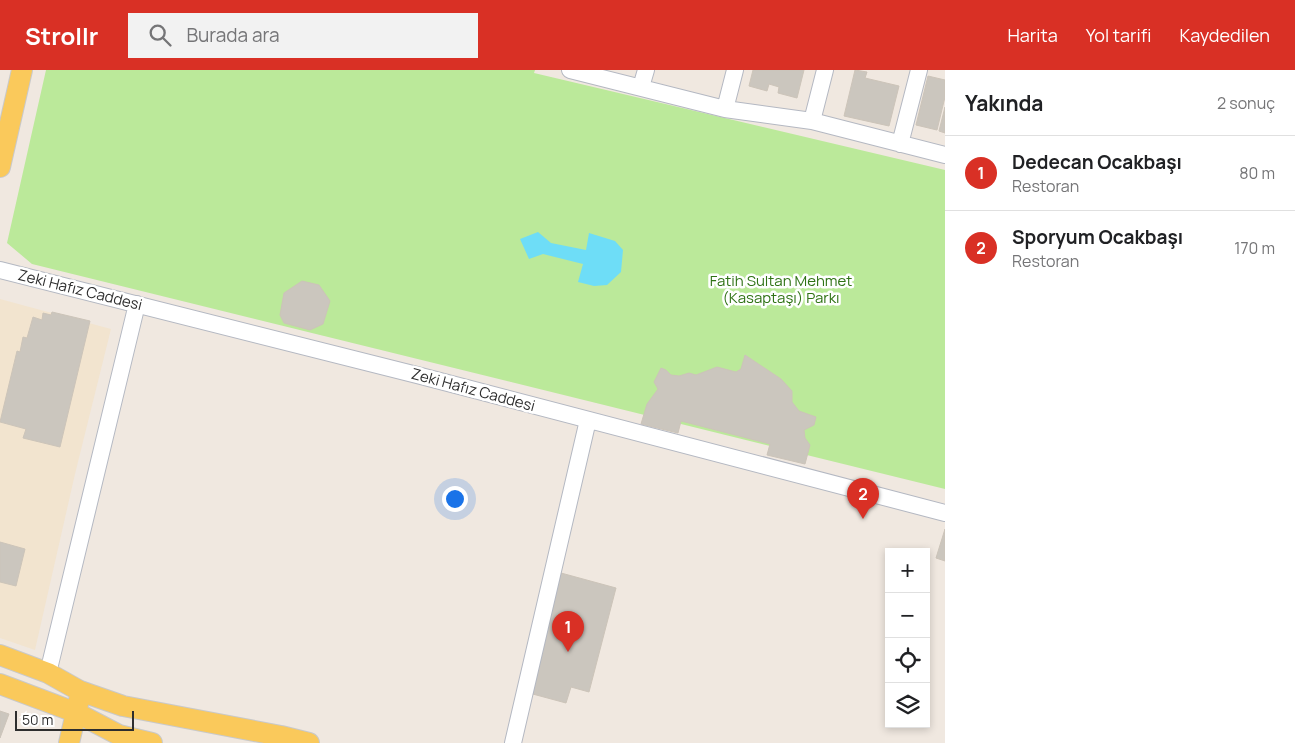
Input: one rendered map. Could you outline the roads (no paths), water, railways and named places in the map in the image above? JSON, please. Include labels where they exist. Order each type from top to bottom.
[{"type":"main road","points":[[0,167],[6,112],[22,70]]},
{"type":"main road","points":[[0,655],[48,673],[80,691],[123,706],[309,743]]},
{"type":"main road","points":[[0,684],[77,712],[117,739],[152,743]]},
{"type":"main road","points":[[69,743],[80,691]]},
{"type":"main road","points":[[117,739],[123,706]]},
{"type":"street","points":[[570,70],[725,109],[812,121],[945,155]]},
{"type":"street","points":[[641,87],[646,70]]},
{"type":"street","points":[[725,109],[735,70]]},
{"type":"street","points":[[812,121],[825,70]]},
{"type":"street","points":[[900,144],[919,70]]},
{"type":"street","name":"Zeki Hafız Caddesi","points":[[0,270],[945,513]]},
{"type":"street","points":[[48,673],[137,304]]},
{"type":"street","points":[[513,743],[588,420]]},
{"type":"water","points":[[538,232],[551,243],[586,250],[589,233],[615,241],[623,250],[621,272],[607,285],[594,286],[578,282],[583,264],[543,254],[529,259],[520,239]]},
{"type":"place","name":"Sporyum Ocakbaşı","points":[[863,519]]},
{"type":"place","name":"Dedecan Ocakbaşı","points":[[568,652]]},
{"type":"park label","name":"Fatih Sultan Mehmet (Kasaptaşı) Parkı","points":[[781,290]]}]
